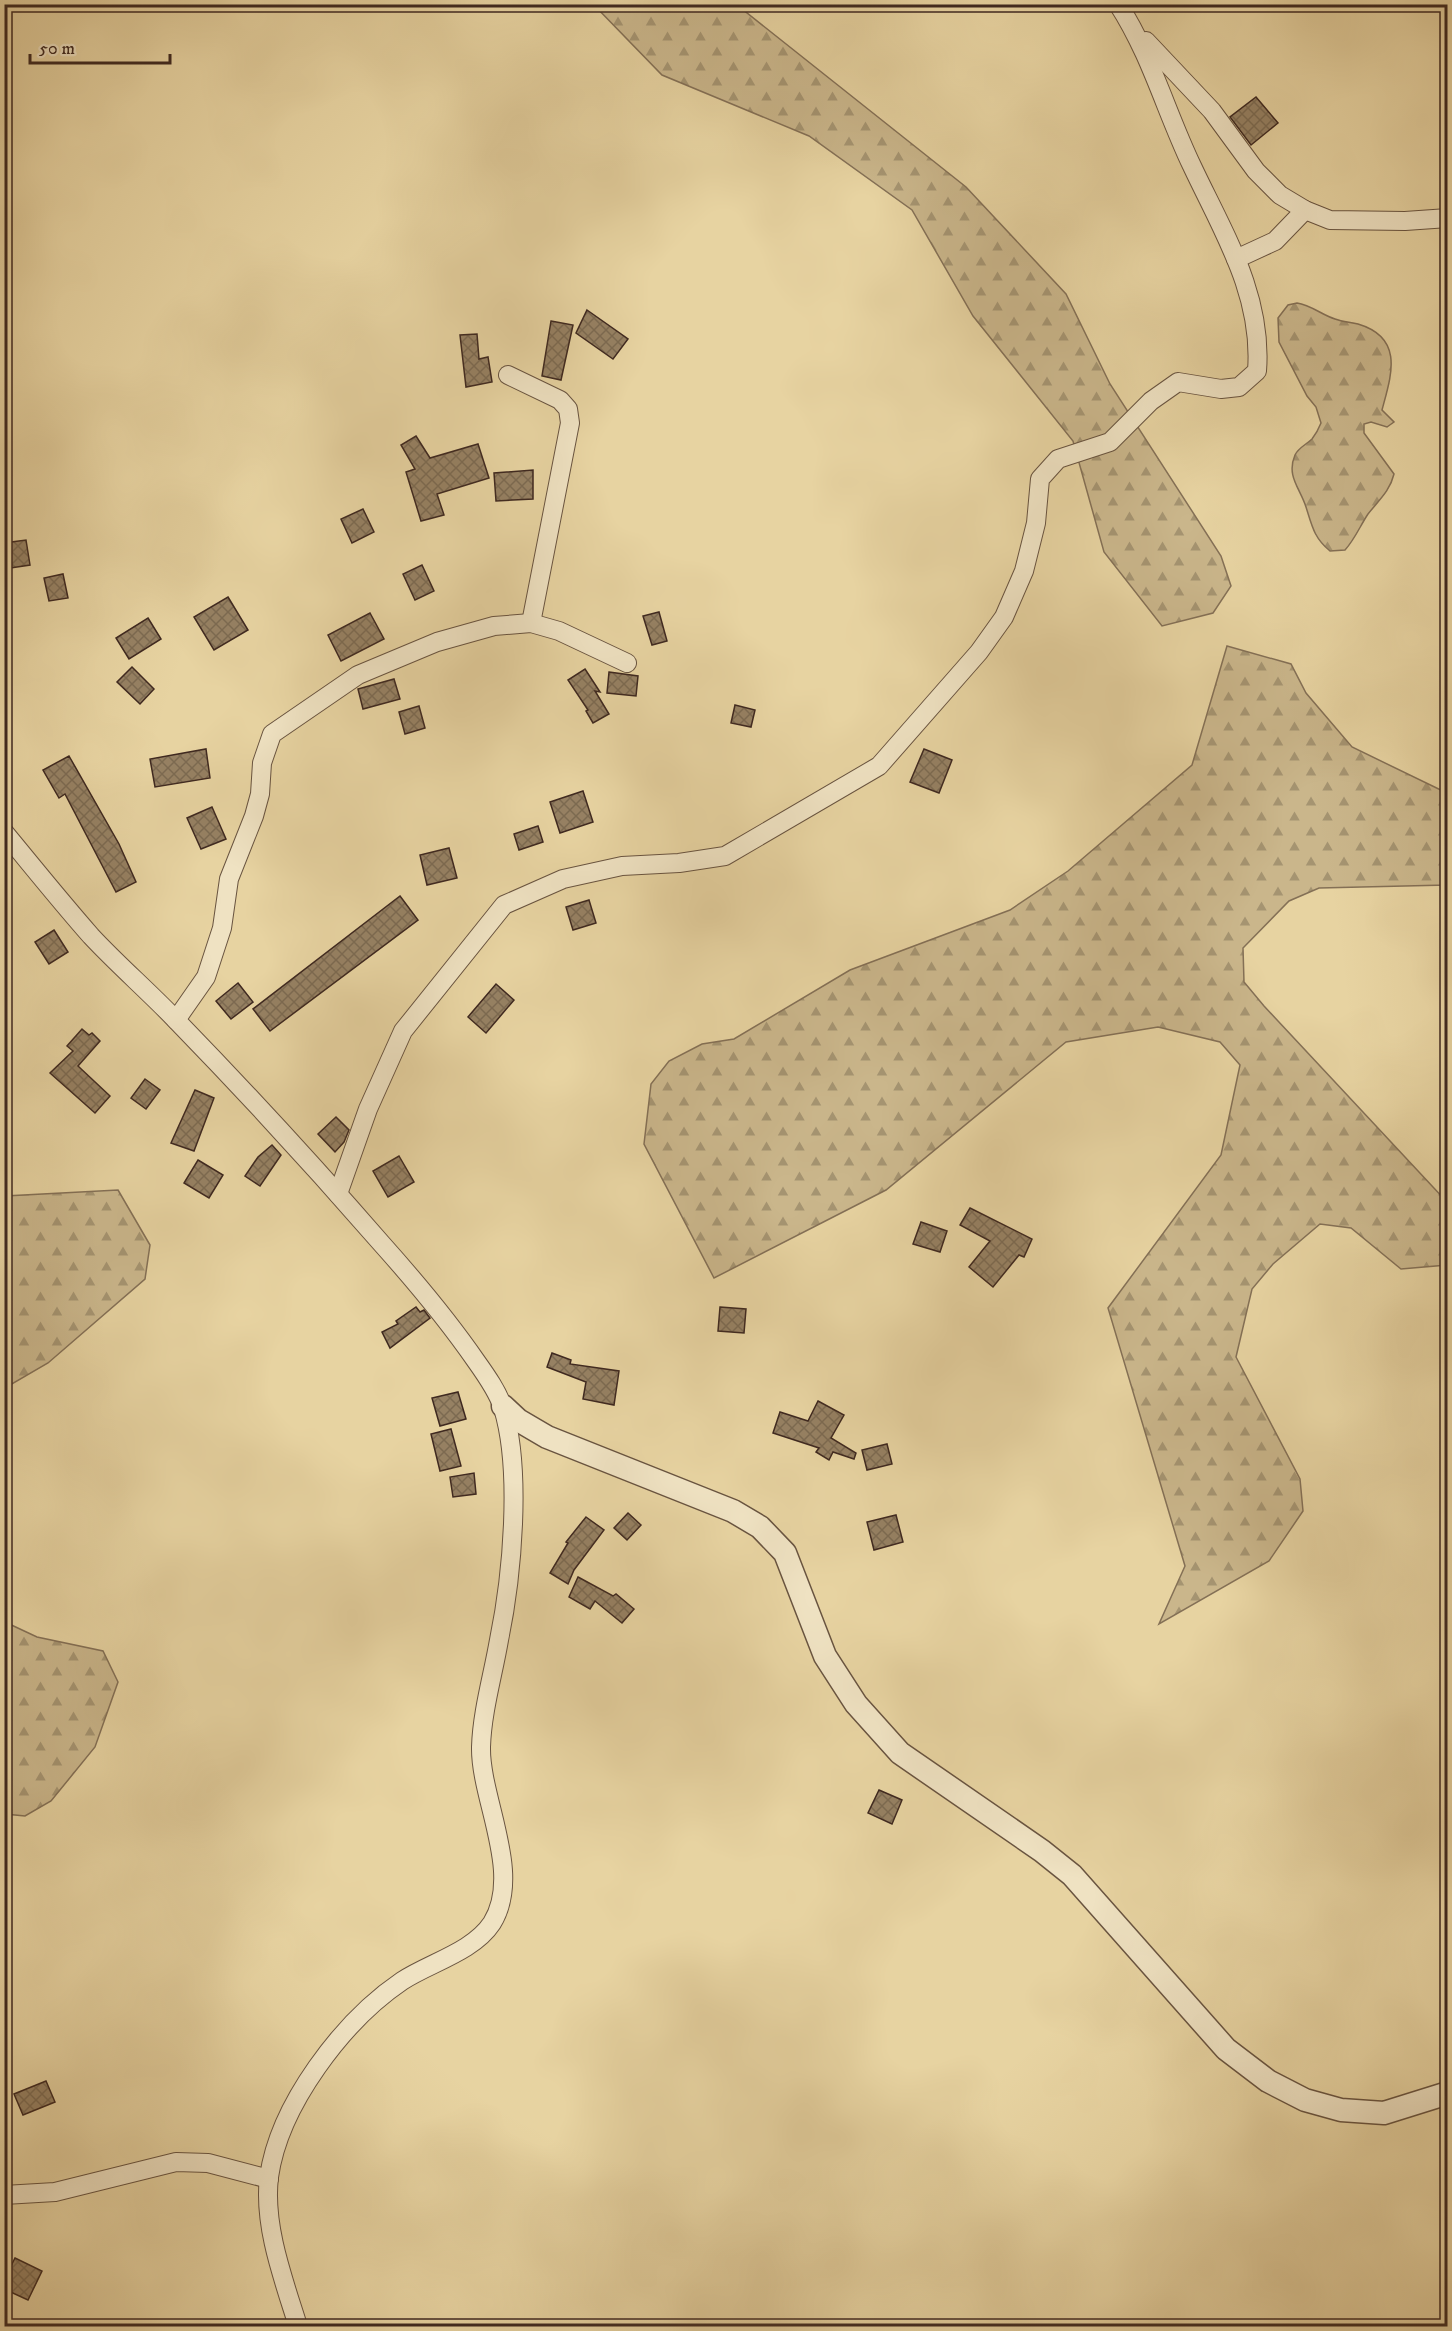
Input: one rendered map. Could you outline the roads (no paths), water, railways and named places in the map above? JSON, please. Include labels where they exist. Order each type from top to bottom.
[{"type":"street","points":[[338,1194],[368,1110],[403,1031],[504,905],[563,879],[622,866],[679,863],[725,856],[879,766],[979,652],[1004,617],[1024,571],[1036,523],[1040,479],[1048,469],[1058,459],[1110,442],[1152,401],[1178,382],[1221,389],[1239,387],[1257,371],[1259,347],[1251,297],[1229,237],[1191,165],[1155,73],[1133,27],[1118,4]]},
{"type":"street","points":[[1133,27],[1212,111],[1256,171],[1280,195],[1305,210],[1330,220],[1405,221],[1448,218]]},
{"type":"street","points":[[1236,259],[1275,241],[1305,210]]},
{"type":"street","points":[[508,375],[560,400],[568,409],[570,423],[531,622]]},
{"type":"street","points":[[176,1020],[206,977],[222,928],[229,879],[257,805],[262,763],[272,734],[358,675],[437,642],[494,626],[531,622],[559,631],[627,663]]},
{"type":"street","points":[[4,832],[92,937],[176,1020],[338,1194],[443,1313],[483,1371],[502,1406],[509,1445],[512,1494],[511,1554],[504,1618],[481,1748],[500,1842],[502,1893],[491,1924],[463,1949],[404,1980],[363,2012],[334,2045],[300,2095],[278,2139],[269,2178],[272,2226],[282,2276],[298,2326]]},
{"type":"street","points":[[502,1406],[518,1420],[547,1437],[733,1511],[760,1527],[785,1553],[825,1656],[856,1704],[900,1753],[1042,1851],[1072,1875],[1226,2049],[1268,2081],[1305,2100],[1341,2110],[1384,2113],[1448,2093]]},
{"type":"street","points":[[4,2195],[55,2192],[176,2162],[207,2163],[269,2178]]}]
